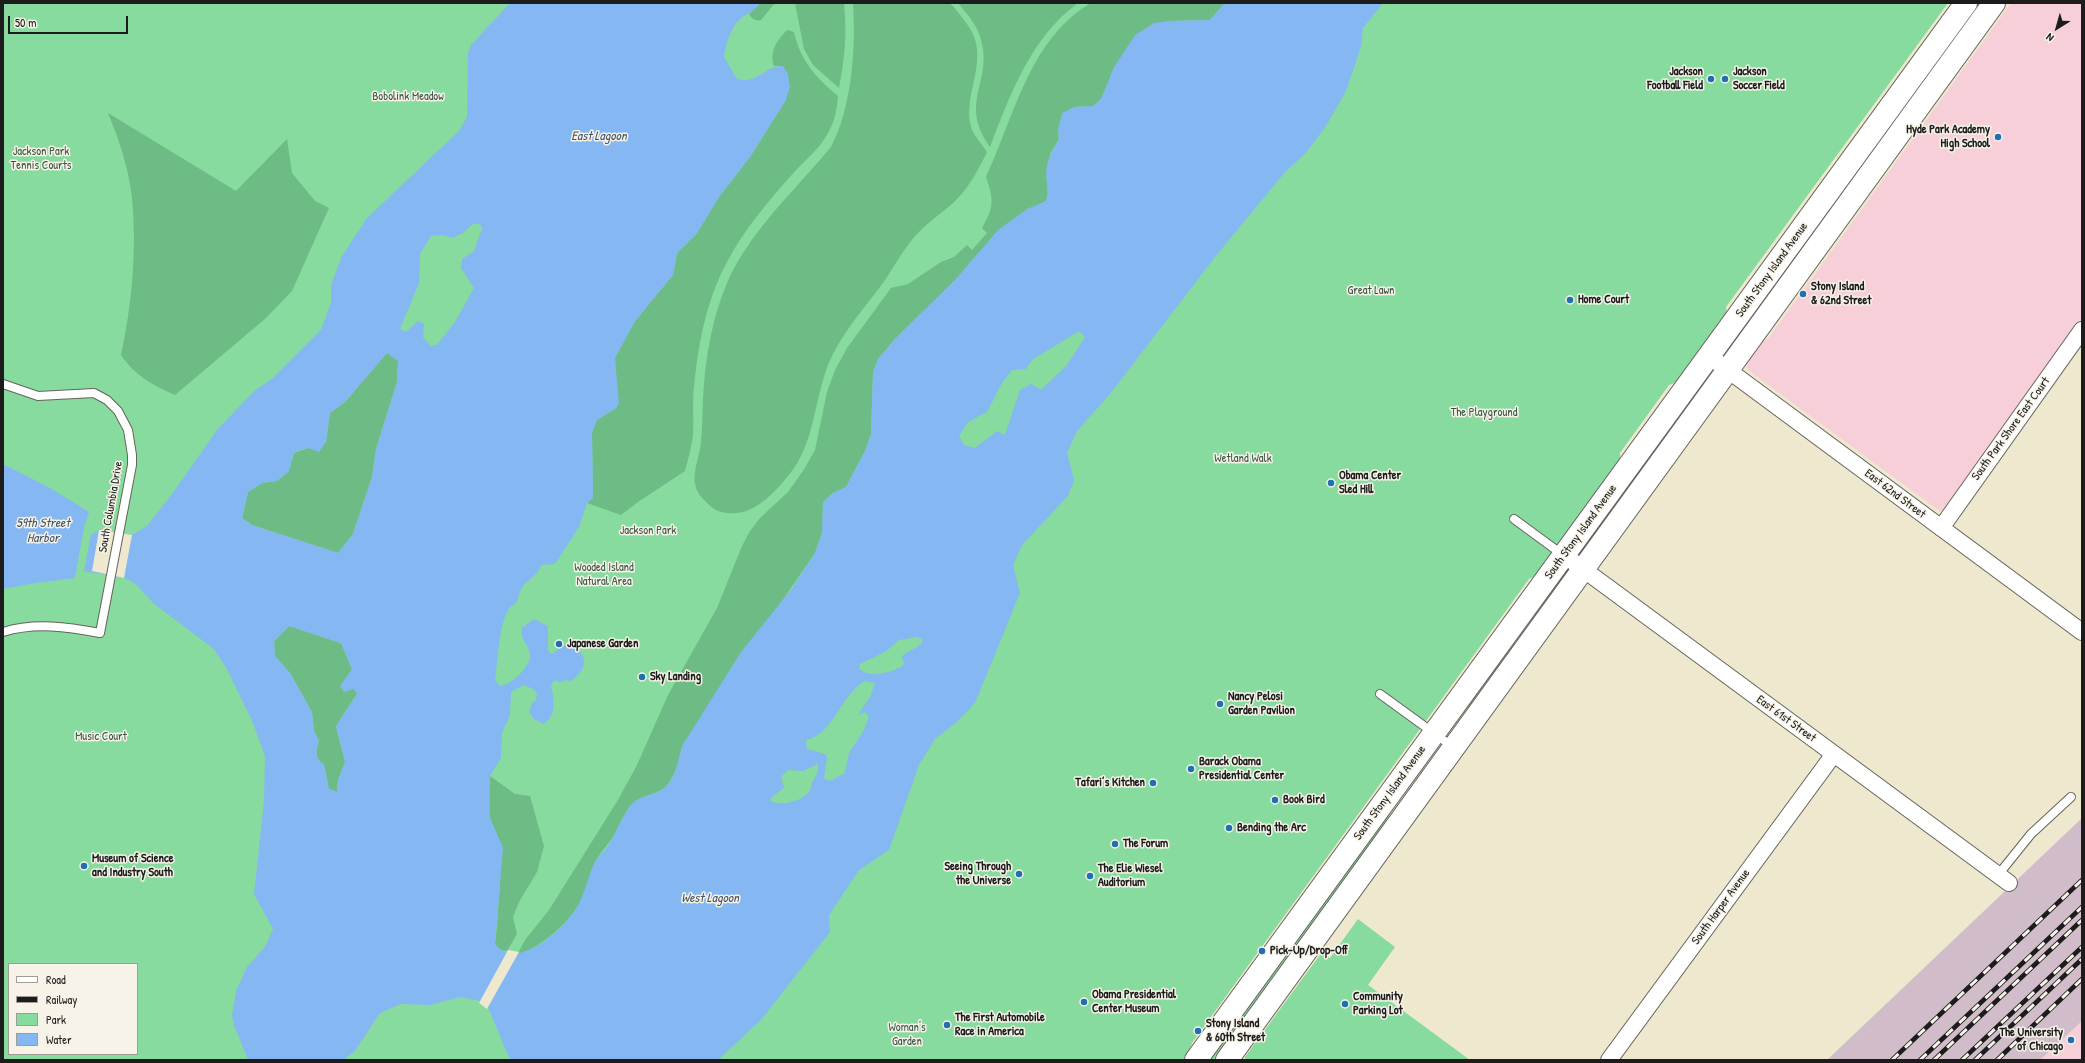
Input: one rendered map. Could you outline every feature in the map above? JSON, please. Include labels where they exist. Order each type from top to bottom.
[{"type":"main road","name":"South Stony Island Avenue","points":[[1196,1060],[1966,3]]},
{"type":"main road","name":"South Stony Island Avenue","points":[[1227,1060],[1994,3]]},
{"type":"street","name":"South Park Shore East Court","points":[[1941,528],[2082,330]]},
{"type":"street","name":"East 62nd Street","points":[[1709,356],[2082,632]]},
{"type":"street","name":"East 61st Street","points":[[1564,555],[2003,879]]},
{"type":"street","name":"South Harper Avenue","points":[[1609,1060],[1834,754]]},
{"type":"lane","name":"South Columbia Drive","points":[[3,384],[38,396],[94,393],[107,400],[118,411],[128,430],[132,455],[120,534],[100,633],[42,626],[12,629],[3,632]]},
{"type":"lane","points":[[1514,518],[1564,555]]},
{"type":"lane","points":[[1380,694],[1453,747]]},
{"type":"lane","points":[[2003,879],[2031,834],[2071,797]]},
{"type":"shaded area","name":"Hyde Park Academy High School","points":[[2011,3],[2082,3],[2082,318],[1941,512],[1752,373],[1747,368],[1746,362],[1760,339],[1768,339]]},
{"type":"shaded area","points":[[2082,818],[2082,1021],[2040,1060],[1827,1060]]},
{"type":"shaded area","name":"The University of Chicago","points":[[2082,1021],[2082,1060],[2040,1060]]},
{"type":"green space","name":"Jackson Park","points":[[3,3],[1948,3],[1726,307],[1727,317],[1680,381],[1669,385],[1620,453],[1620,463],[1539,574],[1529,579],[1192,1043],[1186,1060],[3,1060]]},
{"type":"green space","points":[[760,3],[775,3],[761,20],[755,20],[749,14]]},
{"type":"green space","points":[[795,3],[844,3],[845,46],[839,88],[813,65],[804,49]]},
{"type":"green space","points":[[853,3],[949,3],[953,6],[971,30],[976,45],[976,67],[969,112],[970,123],[975,135],[987,152],[967,187],[954,202],[924,227],[904,250],[883,283],[839,343],[827,367],[805,447],[798,462],[788,476],[766,499],[749,510],[739,513],[718,511],[704,500],[696,486],[695,479],[701,442],[703,391],[708,350],[716,316],[727,283],[743,253],[763,225],[831,147],[844,114],[851,77],[854,39]]},
{"type":"green space","points":[[958,3],[1078,3],[1047,33],[1024,68],[1014,88],[990,147],[981,131],[977,117],[976,105],[983,69],[984,55],[980,35],[975,25]]},
{"type":"green space","points":[[1091,3],[1230,3],[1224,4],[1210,20],[1169,21],[1107,85],[1101,99],[1093,106],[1074,107],[1058,130],[1059,139],[1050,154],[1049,193],[1046,201],[1039,205],[954,281],[895,339],[878,359],[873,373],[871,434],[865,451],[846,487],[833,493],[823,502],[822,533],[815,553],[682,746],[672,778],[664,788],[635,802],[627,810],[613,837],[592,869],[584,895],[572,914],[565,923],[546,939],[527,951],[517,955],[525,940],[549,910],[618,800],[637,765],[668,695],[717,608],[742,546],[750,531],[760,518],[788,492],[803,471],[815,450],[827,392],[835,370],[847,348],[891,288],[908,284],[941,262],[954,257],[967,245],[972,250],[987,233],[982,228],[991,209],[992,203],[986,177],[1026,81],[1038,58],[1052,37],[1070,18]]},
{"type":"green space","points":[[787,30],[794,32],[800,51],[810,68],[838,96],[833,123],[826,137],[810,157],[796,170],[741,238],[720,277],[708,308],[701,339],[693,393],[693,436],[685,471],[621,515],[587,503],[593,498],[592,432],[597,420],[616,408],[615,358],[635,321],[673,275],[677,253],[697,233],[719,197],[750,157],[786,100],[783,66],[774,66],[773,51],[777,42]]},
{"type":"green space","points":[[1905,100],[1908,103],[1891,131],[1783,280],[1781,278],[1796,251]]},
{"type":"green space","points":[[108,113],[236,191],[287,139],[292,173],[315,201],[329,208],[292,291],[266,318],[175,395],[160,388],[138,374],[121,355],[131,297],[134,257],[132,198],[126,165]]},
{"type":"green space","points":[[387,353],[398,361],[397,382],[376,449],[372,477],[353,534],[338,553],[252,525],[242,518],[248,492],[262,483],[277,481],[289,471],[294,453],[326,442],[330,413],[345,402]]},
{"type":"green space","points":[[1701,381],[1706,385],[1635,483],[1633,481],[1649,454]]},
{"type":"green space","points":[[289,626],[341,643],[352,669],[354,688],[357,694],[336,726],[345,762],[338,780],[337,792],[329,789],[324,765],[317,757],[319,741],[314,731],[312,712],[290,673],[275,656],[274,641]]},
{"type":"green space","points":[[1511,643],[1513,645],[1497,673],[1470,710],[1465,706]]},
{"type":"green space","points":[[490,776],[515,794],[530,796],[544,846],[537,872],[519,902],[513,917],[517,934],[507,951],[499,950],[495,944],[500,883],[496,833],[490,818]]},
{"type":"green space","points":[[1386,814],[1389,816],[1372,844],[1216,1060],[1208,1060]]},
{"type":"green space","name":"Community Parking Lot","points":[[1358,919],[1395,947],[1368,985],[1470,1060],[1245,1060],[1245,1057],[1322,952],[1330,958]]},
{"type":"water","points":[[510,3],[760,3],[740,19],[734,27],[727,42],[724,57],[737,79],[751,79],[771,69],[783,66],[788,74],[790,87],[786,100],[750,157],[719,197],[697,233],[677,253],[673,275],[635,321],[615,358],[619,403],[616,408],[597,420],[592,432],[593,498],[587,503],[579,527],[555,564],[541,565],[536,574],[525,583],[516,603],[511,606],[503,623],[499,642],[495,679],[499,686],[509,683],[528,664],[530,654],[522,636],[522,628],[534,619],[548,626],[548,649],[550,653],[553,653],[563,645],[578,650],[584,659],[582,670],[571,681],[566,680],[560,682],[555,680],[551,685],[553,707],[551,717],[543,724],[534,719],[529,712],[532,703],[536,700],[537,693],[533,689],[524,685],[511,692],[510,715],[502,733],[501,758],[490,776],[490,818],[503,848],[495,944],[504,951],[515,953],[526,951],[538,945],[560,928],[579,904],[590,872],[596,860],[608,846],[632,804],[645,796],[660,791],[669,783],[675,771],[682,746],[741,652],[793,587],[815,553],[822,533],[823,502],[833,493],[846,487],[865,451],[871,434],[873,373],[878,359],[895,339],[954,281],[998,230],[1027,209],[1046,201],[1046,170],[1050,155],[1059,139],[1058,130],[1062,113],[1074,107],[1093,106],[1101,99],[1114,67],[1135,35],[1154,23],[1210,20],[1224,4],[1230,3],[1383,3],[1363,28],[1361,47],[1346,91],[1326,126],[1305,154],[1285,172],[1215,257],[1110,394],[1077,431],[1067,453],[1074,480],[1068,496],[1022,545],[1013,565],[1020,593],[975,703],[957,722],[935,739],[919,765],[889,850],[859,870],[829,915],[830,932],[761,1020],[718,1060],[510,1060],[488,1007],[480,1001],[461,997],[430,1005],[401,1004],[380,1013],[355,1051],[343,1060],[248,1060],[234,1025],[232,1015],[236,991],[247,967],[265,947],[273,929],[254,894],[264,801],[265,756],[253,723],[227,669],[214,649],[153,603],[137,585],[125,578],[84,571],[91,535],[99,530],[132,535],[147,526],[172,494],[217,430],[254,391],[272,379],[321,330],[331,303],[331,285],[342,256],[367,218],[459,131],[467,117],[468,53],[471,45]],"holes":[[[473,224],[480,224],[482,229],[474,251],[462,259],[461,268],[474,288],[455,322],[437,345],[430,346],[423,337],[424,324],[418,321],[406,332],[400,329],[419,283],[420,254],[431,236],[443,235],[452,238],[463,233]],[[1079,331],[1085,337],[1067,365],[1041,390],[1031,384],[1020,390],[1005,435],[997,431],[975,448],[964,445],[959,436],[968,422],[987,412],[1002,383],[1012,370],[1026,369],[1032,360]],[[387,353],[398,361],[397,382],[376,449],[372,477],[353,534],[338,553],[252,525],[242,518],[248,492],[262,483],[277,481],[289,471],[294,452],[308,448],[319,452],[326,442],[330,413],[345,402]],[[289,626],[341,643],[352,669],[340,686],[344,692],[354,689],[357,694],[336,726],[345,762],[338,780],[337,792],[329,789],[324,764],[317,757],[319,741],[314,731],[312,712],[290,673],[275,656],[274,641]],[[917,637],[922,639],[922,643],[920,645],[901,657],[904,661],[903,666],[881,674],[870,674],[859,669],[860,664],[885,652],[899,640]],[[865,681],[875,683],[870,697],[858,715],[865,712],[869,717],[864,730],[849,753],[845,773],[830,781],[824,778],[827,758],[825,754],[807,749],[806,740],[815,737],[830,723],[849,695]],[[817,764],[818,769],[810,790],[805,796],[795,801],[785,803],[770,801],[773,796],[784,788],[781,777],[788,770],[803,771]]]},
{"type":"water","name":"59th Street Harbor","points":[[3,464],[50,488],[89,512],[84,527],[75,578],[3,589]]},
{"type":"pier","points":[[99,530],[132,535],[124,578],[92,571]]},
{"type":"pier","points":[[508,950],[519,952],[487,1009],[479,1003]]},
{"type":"railway","points":[[1892,1060],[2082,880]]},
{"type":"railway","points":[[1920,1060],[2082,907]]},
{"type":"railway","points":[[1934,1060],[2082,920]]},
{"type":"railway","points":[[1962,1060],[2082,947]]},
{"type":"railway","points":[[1975,1060],[2082,959]]},
{"type":"railway","points":[[1997,1060],[2082,979]]},
{"type":"place","name":"Jackson Football Field","points":[[1711,79]]},
{"type":"place","name":"Jackson Soccer Field","points":[[1725,79]]},
{"type":"place","name":"Hyde Park Academy High School","points":[[1998,137]]},
{"type":"place","name":"Stony Island & 62nd Street","points":[[1803,294]]},
{"type":"place","name":"Home Court","points":[[1570,300]]},
{"type":"place","name":"Obama Center Sled Hill","points":[[1331,483]]},
{"type":"place","name":"Japanese Garden","points":[[559,644]]},
{"type":"place","name":"Sky Landing","points":[[642,677]]},
{"type":"place","name":"Nancy Pelosi Garden Pavilion","points":[[1220,704]]},
{"type":"place","name":"Barack Obama Presidential Center","points":[[1191,769]]},
{"type":"place","name":"Tafari’s Kitchen","points":[[1153,783]]},
{"type":"place","name":"Book Bird","points":[[1275,800]]},
{"type":"place","name":"Bending the Arc","points":[[1229,828]]},
{"type":"place","name":"The Forum","points":[[1115,844]]},
{"type":"place","name":"Museum of Science and Industry South","points":[[84,866]]},
{"type":"place","name":"Seeing Through the Universe","points":[[1019,874]]},
{"type":"place","name":"The Elie Wiesel Auditorium","points":[[1090,876]]},
{"type":"place","name":"Pick-Up/Drop-Off","points":[[1262,951]]},
{"type":"place","name":"Obama Presidential Center Museum","points":[[1084,1002]]},
{"type":"place","name":"Community Parking Lot","points":[[1345,1004]]},
{"type":"place","name":"The First Automobile Race in America","points":[[947,1025]]},
{"type":"place","name":"Stony Island & 60th Street","points":[[1198,1031]]},
{"type":"place","name":"The University of Chicago","points":[[2071,1040]]},
{"type":"park label","name":"Bobolink Meadow","points":[[408,97]]},
{"type":"park label","name":"Jackson Park Tennis Courts","points":[[41,159]]},
{"type":"park label","name":"Great Lawn","points":[[1371,291]]},
{"type":"park label","name":"The Playground","points":[[1484,413]]},
{"type":"park label","name":"Wetland Walk","points":[[1243,459]]},
{"type":"park label","name":"Wooded Island Natural Area","points":[[604,575]]},
{"type":"park label","name":"Music Court","points":[[101,737]]},
{"type":"park label","name":"Woman's Garden","points":[[907,1035]]},
{"type":"water label","name":"East Lagoon","points":[[599,137]]},
{"type":"water label","name":"West Lagoon","points":[[710,899]]}]
